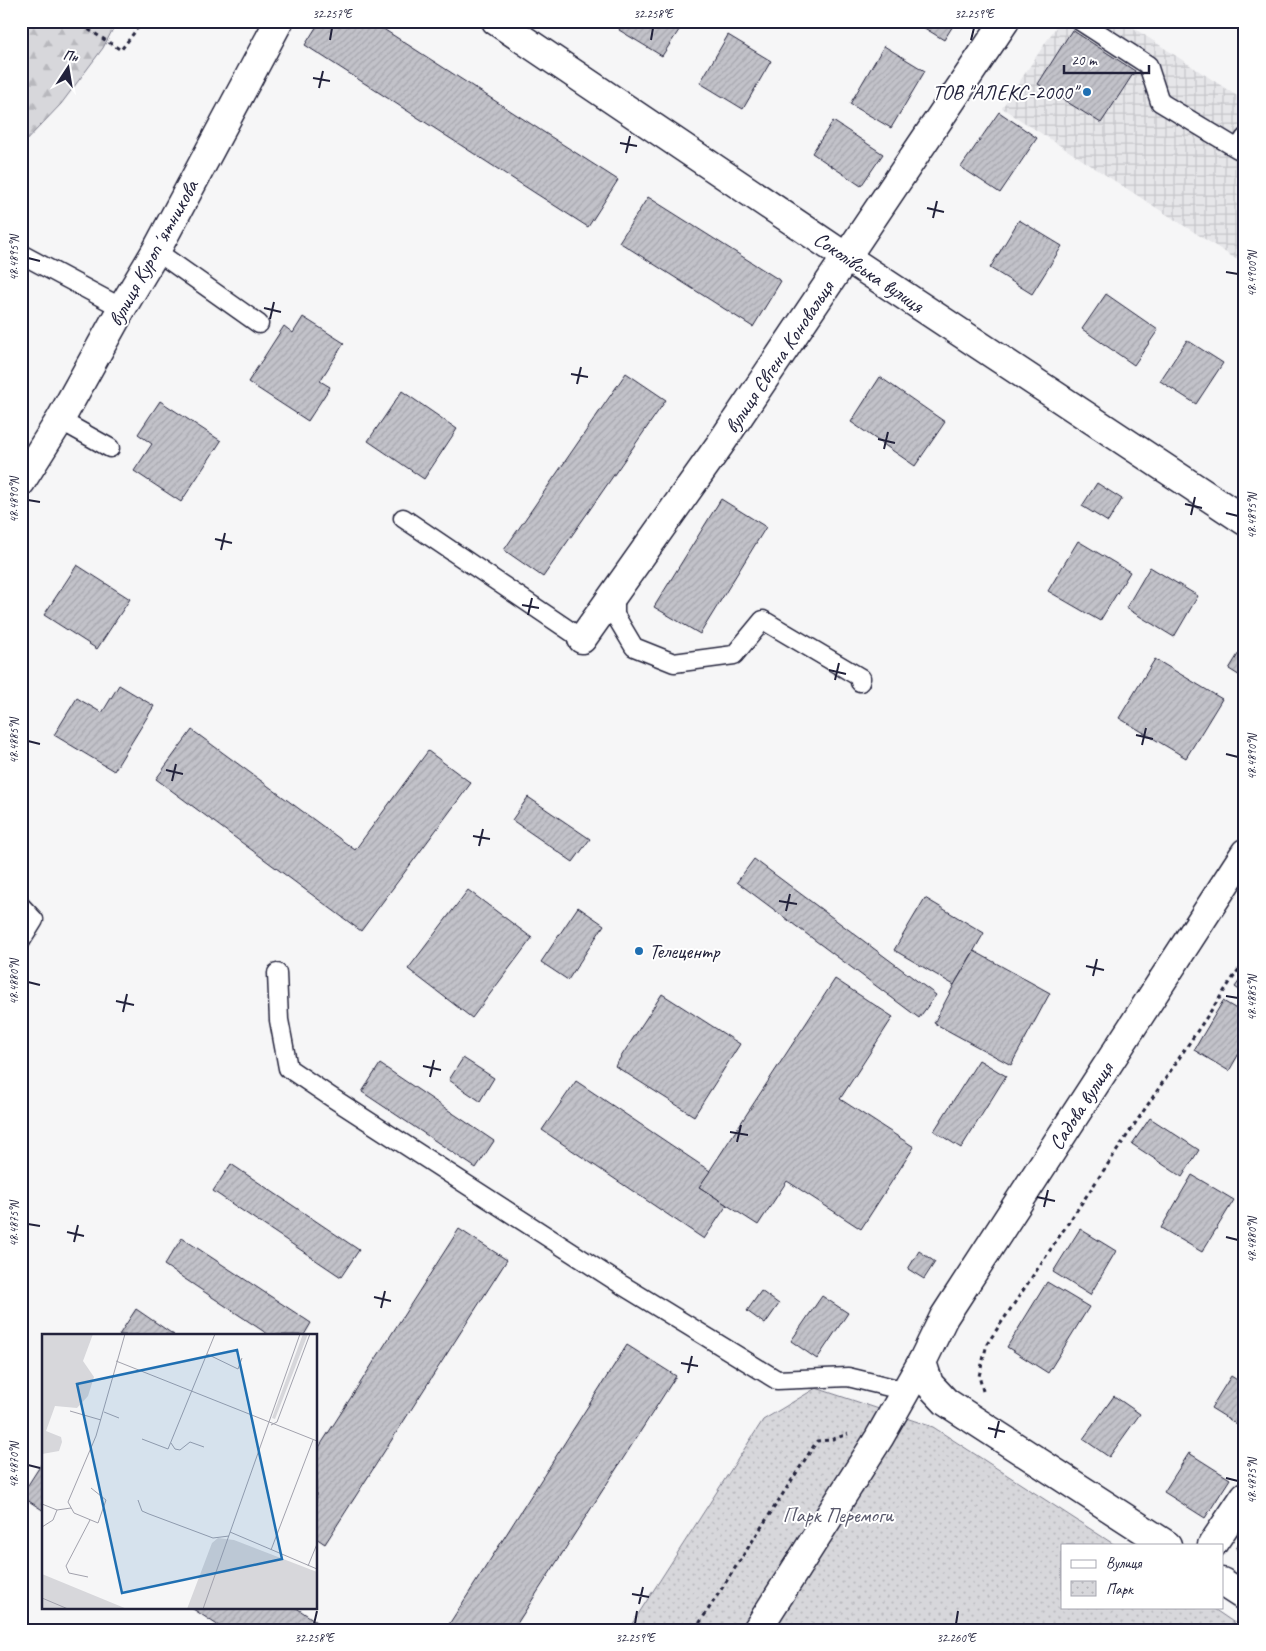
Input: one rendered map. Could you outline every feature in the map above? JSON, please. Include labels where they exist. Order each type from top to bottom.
[{"type":"street","name":"вулиця Куропʼятникова","points":[[21,482],[60,420],[156,251],[279,21]]},
{"type":"street","name":"Соколівська вулиця","points":[[496,21],[846,257],[1245,521]]},
{"type":"street","name":"вулиця Євгена Коновальця","points":[[582,639],[722,443],[1004,21]]},
{"type":"street","name":"Садова вулиця","points":[[757,1630],[879,1438],[922,1362],[944,1317],[1245,854]]},
{"type":"street","points":[[922,1362],[930,1384],[946,1402],[1165,1544]]},
{"type":"street","points":[[1213,1544],[1245,1496]]},
{"type":"street","points":[[1224,1583],[1245,1597]]},
{"type":"lane","points":[[1080,21],[1148,65],[1160,102],[1238,149],[1245,138]]},
{"type":"lane","points":[[156,251],[259,324]]},
{"type":"lane","points":[[21,254],[122,308]]},
{"type":"lane","points":[[60,420],[110,448]]},
{"type":"lane","points":[[403,518],[582,639]]},
{"type":"lane","points":[[615,594],[615,615],[634,647],[674,664],[734,655],[763,620],[861,678],[860,682]]},
{"type":"lane","points":[[21,906],[34,920],[21,941]]},
{"type":"lane","points":[[277,973],[279,1020],[288,1068],[331,1097],[622,1285],[778,1380],[848,1377],[906,1391]]},
{"type":"path","points":[[75,21],[122,50],[143,21]]},
{"type":"path","points":[[985,1399],[979,1376],[986,1344],[1245,960]]},
{"type":"path","points":[[695,1630],[817,1441]]},
{"type":"shaded area","points":[[1060,21],[1123,21],[1240,98],[1245,91],[1245,265],[1002,108]]},
{"type":"green space","points":[[21,21],[117,21],[103,48],[61,104],[21,146]]},
{"type":"green space","name":"Парк Перемоги","points":[[816,1388],[933,1427],[1113,1544],[1061,1544],[1061,1608],[1212,1608],[1245,1630],[628,1630],[763,1420]]},
{"type":"building","points":[[320,21],[371,21],[618,180],[588,227],[305,45]]},
{"type":"building","points":[[624,21],[685,21],[662,56],[619,30]]},
{"type":"building","points":[[913,21],[956,21],[944,40]]},
{"type":"building","points":[[1072,30],[1135,71],[1101,123],[1038,84]]},
{"type":"building","points":[[728,35],[771,61],[743,109],[700,83]]},
{"type":"building","points":[[884,46],[925,71],[891,128],[850,104]]},
{"type":"building","points":[[999,112],[1037,138],[1000,193],[961,167]]},
{"type":"building","points":[[833,121],[883,154],[861,186],[812,153]]},
{"type":"building","points":[[648,197],[781,281],[753,327],[619,242]]},
{"type":"building","points":[[1019,220],[1062,246],[1032,294],[990,268]]},
{"type":"building","points":[[1106,294],[1158,330],[1134,365],[1082,329]]},
{"type":"building","points":[[303,317],[344,343],[320,381],[330,387],[308,421],[248,382],[284,326],[293,333]]},
{"type":"building","points":[[1187,340],[1223,363],[1196,404],[1160,381]]},
{"type":"building","points":[[626,373],[666,400],[543,577],[504,550]]},
{"type":"building","points":[[880,377],[945,422],[915,466],[851,422]]},
{"type":"building","points":[[402,391],[457,429],[424,479],[368,441]]},
{"type":"building","points":[[160,401],[221,441],[181,502],[134,471],[152,444],[138,434]]},
{"type":"building","points":[[1097,483],[1122,499],[1108,522],[1082,506]]},
{"type":"building","points":[[721,499],[766,527],[700,634],[654,607]]},
{"type":"building","points":[[1078,541],[1130,572],[1100,621],[1048,591]]},
{"type":"building","points":[[77,565],[130,599],[97,649],[44,615]]},
{"type":"building","points":[[1150,567],[1198,596],[1174,637],[1126,608]]},
{"type":"building","points":[[1245,643],[1245,679],[1229,669]]},
{"type":"building","points":[[1155,659],[1222,699],[1186,758],[1119,718]]},
{"type":"building","points":[[119,685],[154,706],[114,771],[54,735],[77,698],[102,713]]},
{"type":"building","points":[[192,730],[355,850],[428,751],[471,783],[361,931],[156,779]]},
{"type":"building","points":[[528,797],[590,839],[573,862],[512,820]]},
{"type":"building","points":[[754,859],[936,995],[919,1018],[737,882]]},
{"type":"building","points":[[468,890],[532,938],[472,1018],[408,969]]},
{"type":"building","points":[[925,898],[984,933],[954,985],[894,950]]},
{"type":"building","points":[[578,907],[604,925],[568,980],[541,962]]},
{"type":"building","points":[[974,951],[1050,993],[1011,1065],[934,1023]]},
{"type":"building","points":[[1245,973],[1245,994],[1235,987]]},
{"type":"building","points":[[835,979],[893,1017],[840,1099],[914,1147],[861,1229],[787,1181],[758,1225],[699,1187]]},
{"type":"building","points":[[662,994],[740,1044],[694,1116],[615,1066]]},
{"type":"building","points":[[1223,1001],[1245,1014],[1245,1043],[1229,1071],[1194,1050]]},
{"type":"building","points":[[463,1058],[494,1078],[480,1101],[449,1080]]},
{"type":"building","points":[[979,1060],[1006,1076],[961,1148],[934,1131]]},
{"type":"building","points":[[380,1064],[494,1141],[476,1168],[362,1092]]},
{"type":"building","points":[[576,1081],[710,1171],[699,1187],[727,1205],[704,1239],[542,1130]]},
{"type":"building","points":[[1150,1118],[1199,1150],[1182,1177],[1132,1144]]},
{"type":"building","points":[[231,1164],[359,1250],[341,1277],[213,1191]]},
{"type":"building","points":[[1192,1175],[1234,1200],[1202,1252],[1161,1228]]},
{"type":"building","points":[[459,1229],[507,1260],[325,1544],[318,1539],[318,1449]]},
{"type":"building","points":[[1080,1229],[1116,1251],[1090,1295],[1053,1272]]},
{"type":"building","points":[[182,1238],[311,1323],[305,1334],[268,1334],[164,1265]]},
{"type":"building","points":[[919,1251],[935,1262],[924,1279],[908,1269]]},
{"type":"building","points":[[1047,1282],[1089,1307],[1048,1373],[1007,1347]]},
{"type":"building","points":[[761,1291],[779,1304],[765,1324],[747,1311]]},
{"type":"building","points":[[822,1296],[848,1313],[817,1359],[791,1341]]},
{"type":"building","points":[[136,1309],[173,1334],[120,1334]]},
{"type":"building","points":[[627,1345],[676,1376],[513,1630],[446,1629]]},
{"type":"building","points":[[1231,1376],[1245,1385],[1245,1429],[1211,1408]]},
{"type":"building","points":[[1114,1396],[1140,1414],[1109,1457],[1083,1439]]},
{"type":"building","points":[[1189,1453],[1230,1479],[1205,1518],[1164,1492]]},
{"type":"building","points":[[42,1463],[42,1510],[21,1496]]},
{"type":"building","points":[[1245,1534],[1245,1555],[1236,1549]]},
{"type":"building","points":[[192,1608],[296,1608],[329,1630],[225,1630]]},
{"type":"place","name":"ТОВ \"АЛЕКС-2000\"","points":[[1087,92]]},
{"type":"place","name":"Телецентр","points":[[639,951]]}]
